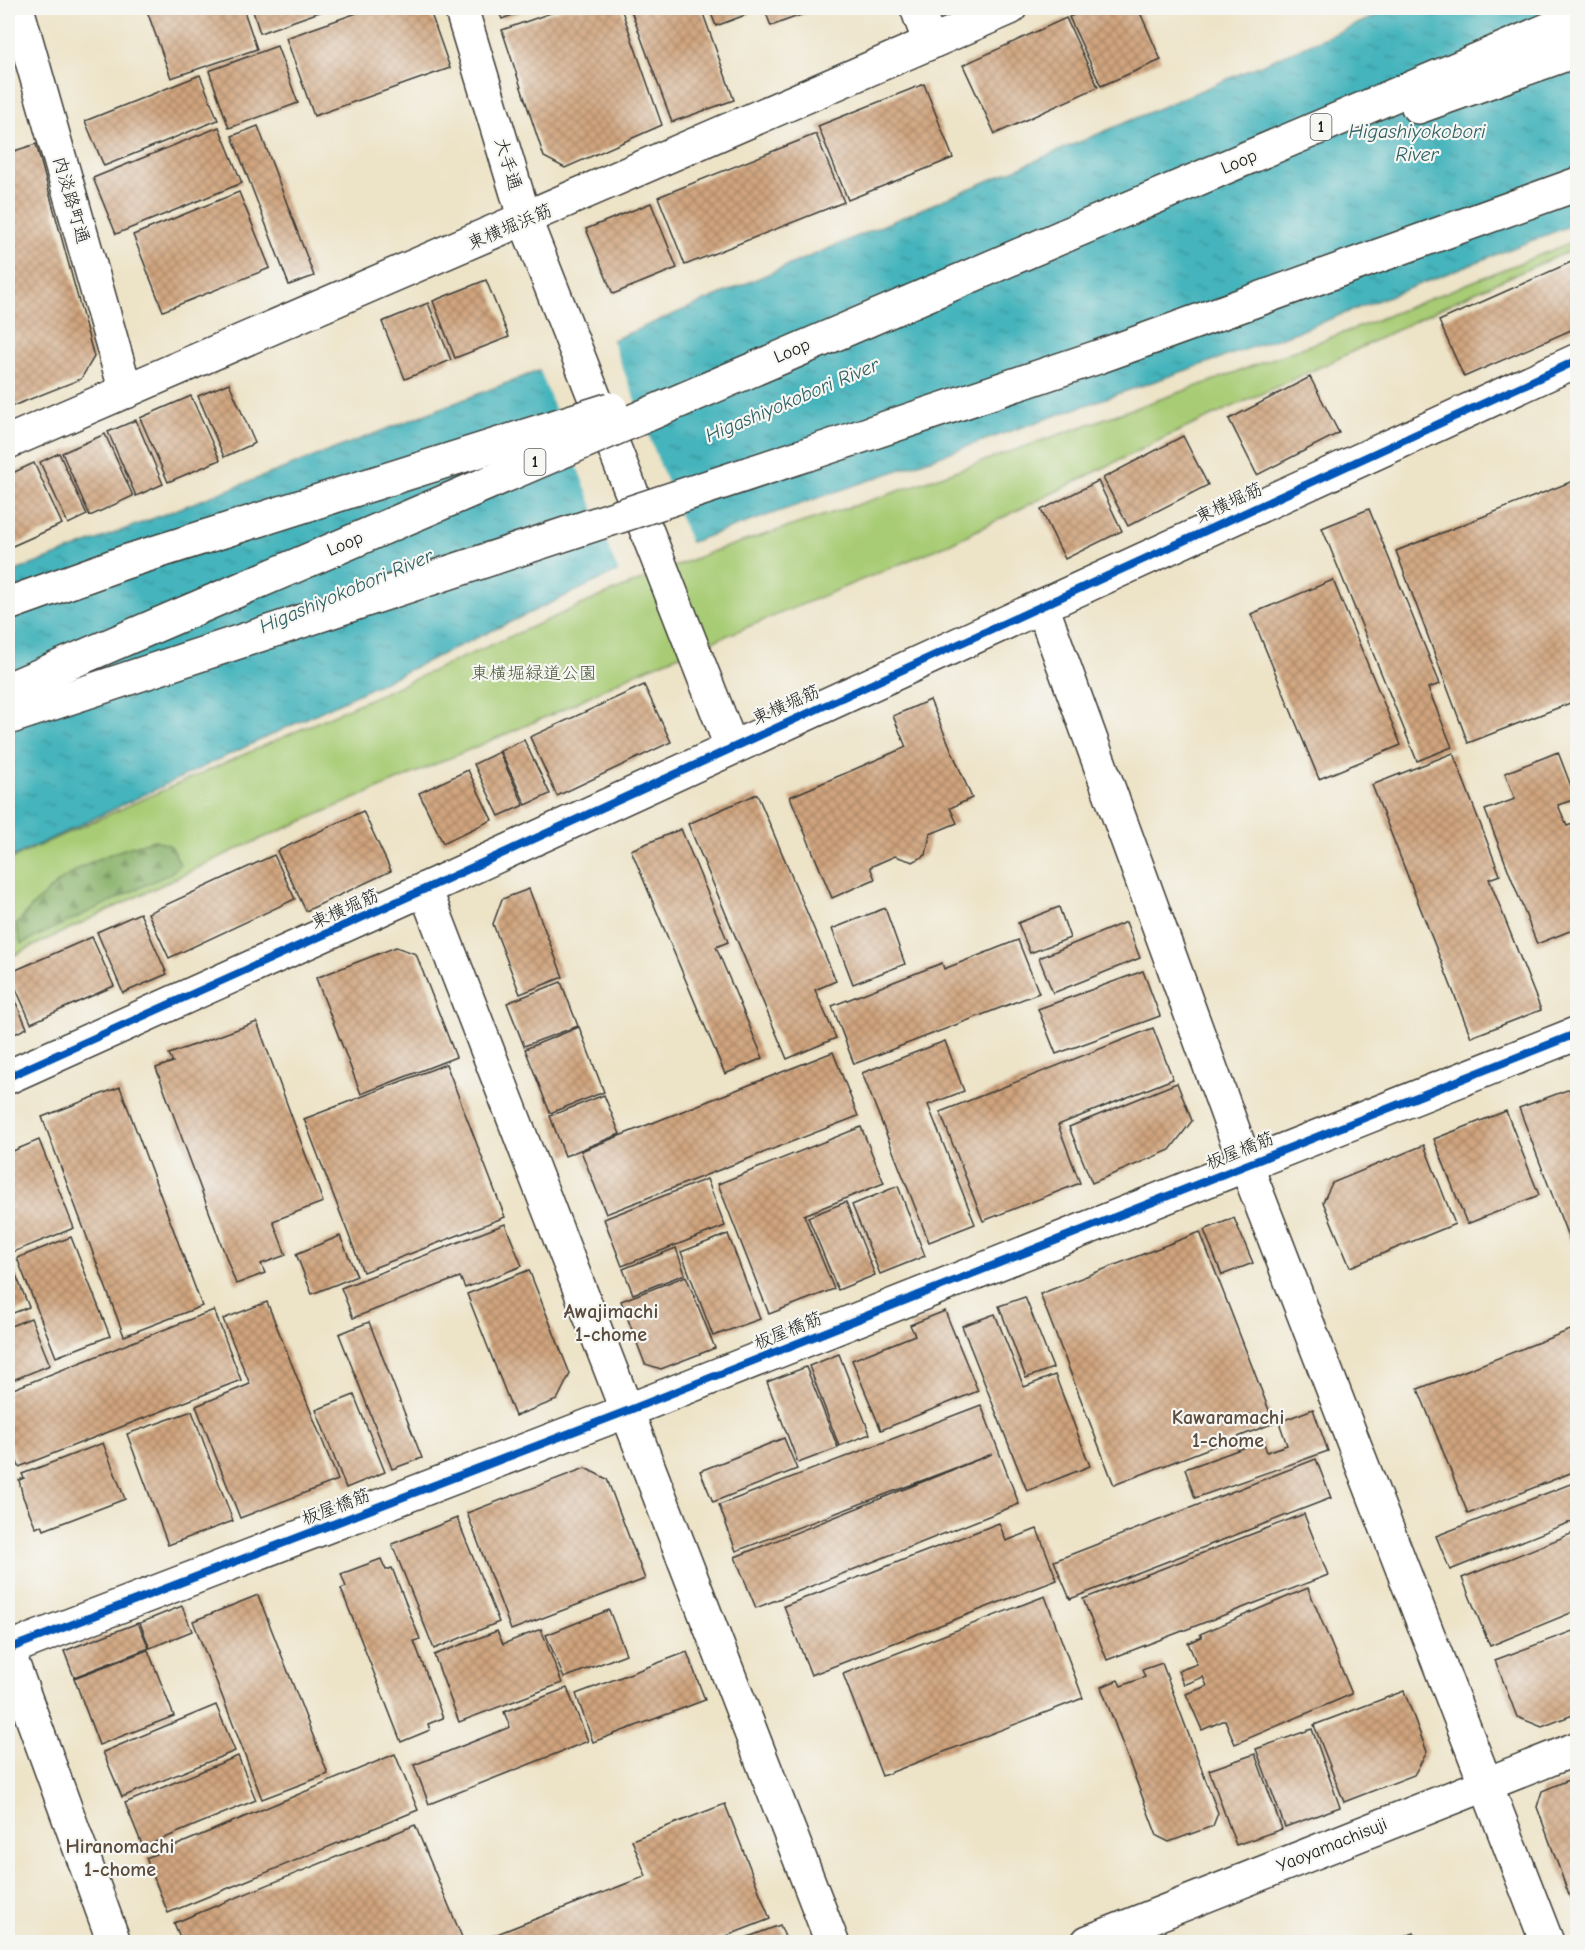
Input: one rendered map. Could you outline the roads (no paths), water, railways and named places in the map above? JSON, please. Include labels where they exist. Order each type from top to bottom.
[{"type":"main road","name":"内淡路町通","points":[[17,8],[126,392]]},
{"type":"main road","name":"大手通","points":[[461,8],[525,220],[694,657],[731,746]]},
{"type":"main road","points":[[917,8],[930,42]]},
{"type":"main road","name":"東横堀浜筋","points":[[8,442],[1011,8]]},
{"type":"main road","name":"Loop","points":[[8,689],[776,358],[1578,17]]},
{"type":"main road","points":[[1064,236],[1578,50]]},
{"type":"main road","points":[[8,718],[518,552],[1098,357],[1578,184]]},
{"type":"main road","points":[[8,604],[125,562],[776,358]]},
{"type":"main road","name":"東横堀筋","points":[[8,1077],[425,889],[731,746],[1578,360]]},
{"type":"main road","points":[[1042,606],[1246,1165],[1547,1942]]},
{"type":"main road","points":[[425,889],[832,1942]]},
{"type":"main road","name":"板屋橋筋","points":[[8,1650],[627,1411],[1578,1033]]},
{"type":"main road","points":[[8,1650],[114,1942]]},
{"type":"main road","name":"Yaoyamachisuji","points":[[1088,1942],[1578,1748]]},
{"type":"water","name":"Higashiyokobori River","points":[[1395,8],[1577,8],[1577,223],[1299,331],[648,557],[8,859],[8,574],[554,365]]},
{"type":"district","name":"Awajimachi 1-chome","points":[[611,1322]]},
{"type":"district","name":"Kawaramachi 1-chome","points":[[1228,1428]]},
{"type":"district","name":"Hiranomachi 1-chome","points":[[120,1858]]},
{"type":"park label","name":"東横堀緑道公園","points":[[534,673]]}]
